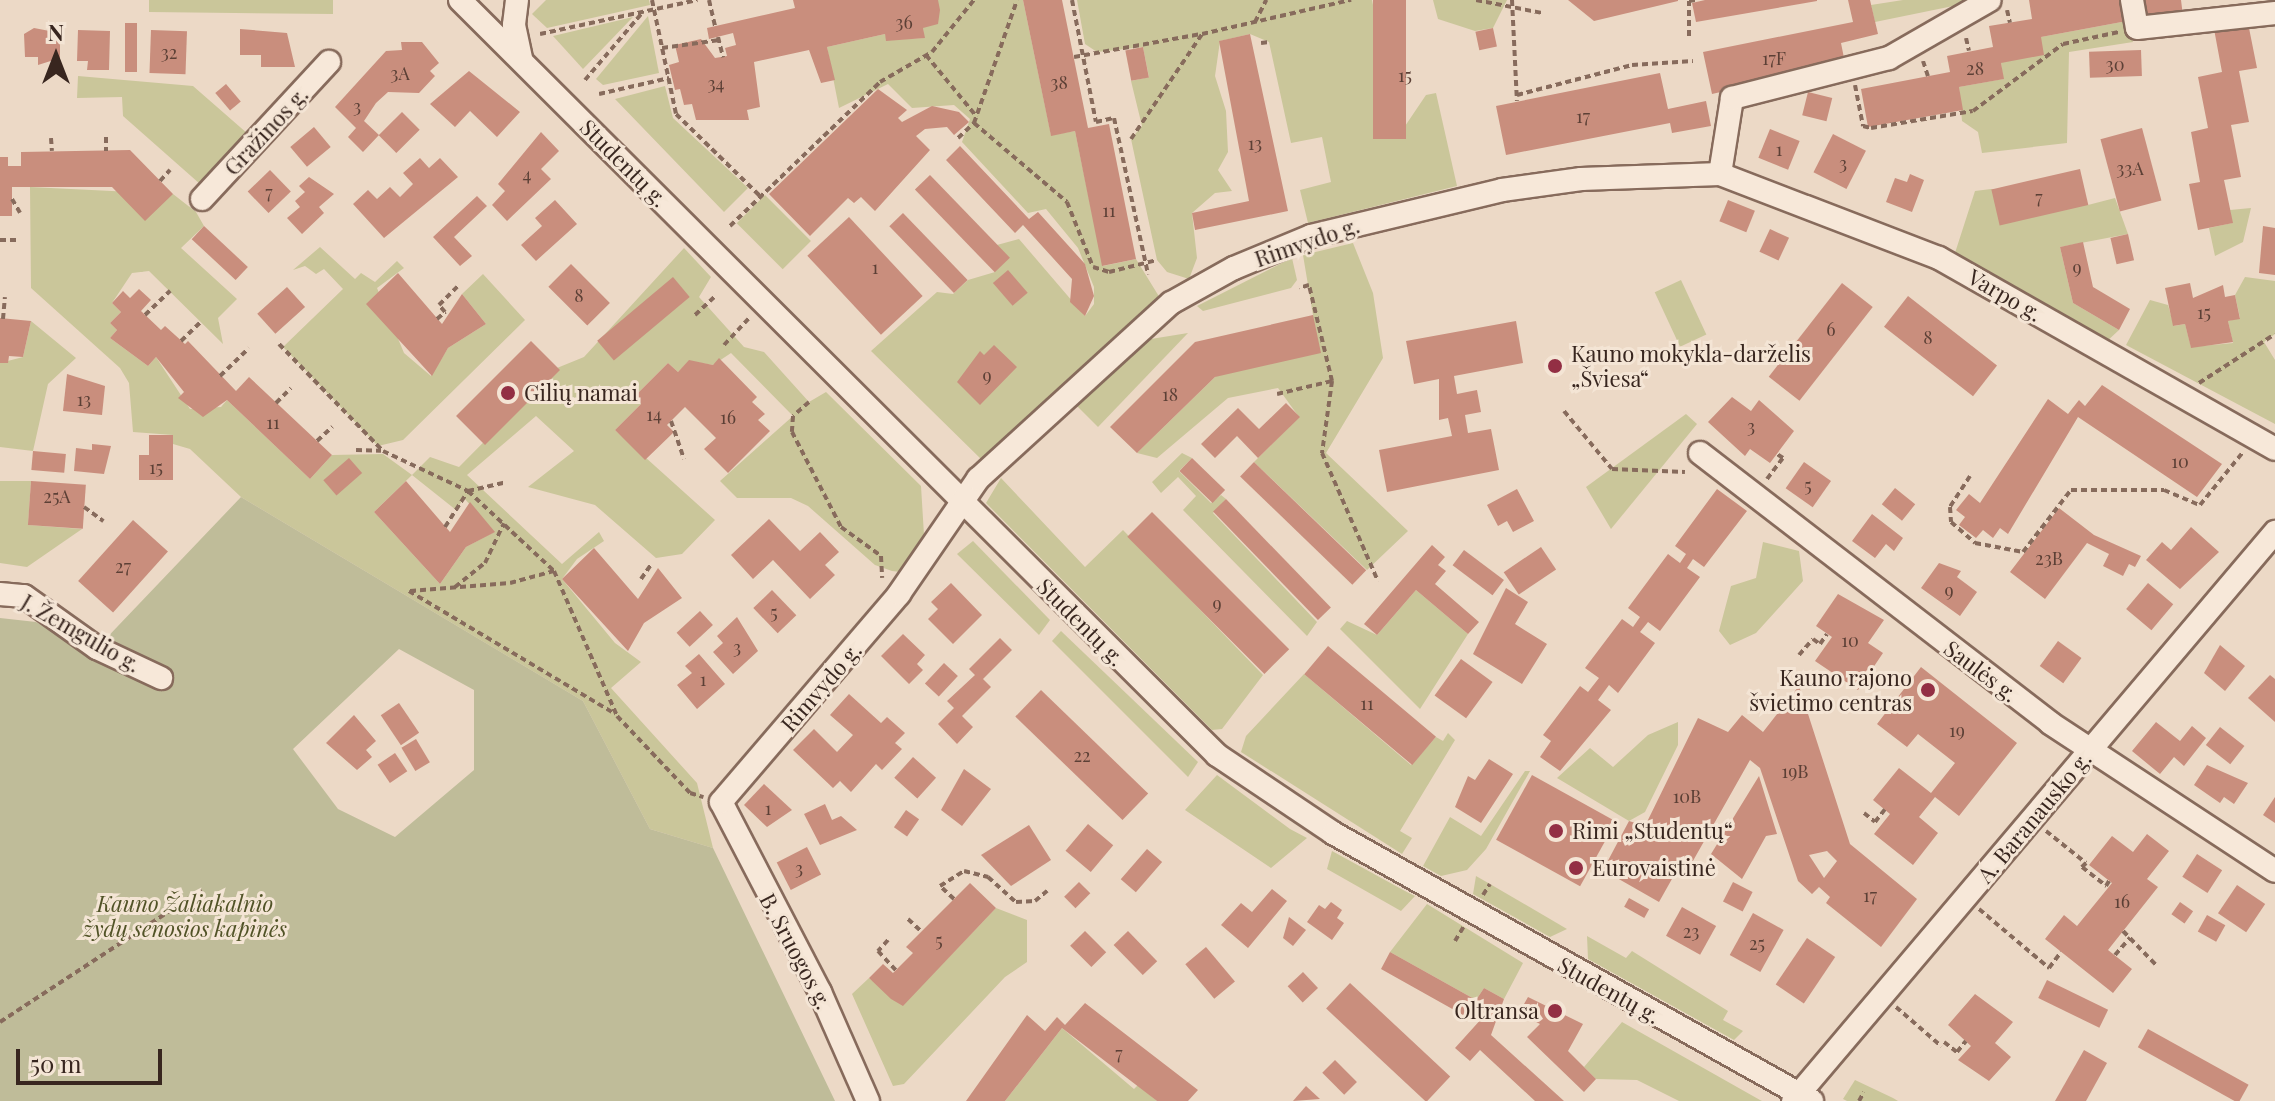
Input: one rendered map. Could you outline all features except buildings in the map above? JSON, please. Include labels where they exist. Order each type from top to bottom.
[{"type":"street","name":"Studentų g.","points":[[460,0],[1171,714],[1275,796],[1801,1099]]},
{"type":"street","points":[[517,0],[514,25],[521,60]]},
{"type":"street","points":[[1720,174],[1732,98],[1889,58],[1990,0]]},
{"type":"street","points":[[2132,0],[2137,28],[2275,13]]},
{"type":"street","name":"Gražinos g.","points":[[202,199],[329,62]]},
{"type":"street","name":"Rimvydo g.","points":[[721,802],[899,594],[960,501],[1171,303],[1294,241],[1502,190],[1581,179],[1720,174]]},
{"type":"street","name":"Varpo g.","points":[[1720,174],[1939,258],[2275,449]]},
{"type":"street","name":"Saulės g.","points":[[1700,453],[2090,751],[2275,871]]},
{"type":"street","name":"A. Baranausko g.","points":[[1801,1099],[1882,995],[2275,532]]},
{"type":"street","name":"J. Žemgulio g.","points":[[0,594],[24,596],[97,648],[161,678]]},
{"type":"street","name":"B. Sruogos g.","points":[[721,802],[820,992],[868,1101]]},
{"type":"path","points":[[652,0],[676,114],[760,197]]},
{"type":"path","points":[[540,34],[697,0]]},
{"type":"path","points":[[709,0],[715,26]]},
{"type":"path","points":[[730,226],[880,82],[926,55],[974,0]]},
{"type":"path","points":[[958,138],[977,117],[1017,0]]},
{"type":"path","points":[[1072,0],[1096,122],[1114,118],[1148,274]]},
{"type":"path","points":[[1255,22],[1266,0]]},
{"type":"path","points":[[1074,57],[1202,34],[1351,0]]},
{"type":"path","points":[[1476,0],[1512,10],[1542,13]]},
{"type":"path","points":[[1512,0],[1517,98],[1632,65],[1693,61]]},
{"type":"path","points":[[1689,36],[1689,1],[1695,0]]},
{"type":"path","points":[[585,80],[644,12]]},
{"type":"path","points":[[1964,28],[1969,51]]},
{"type":"path","points":[[1852,68],[1863,126],[1871,128],[1973,111],[2063,44],[2137,28]]},
{"type":"path","points":[[1131,139],[1202,34]]},
{"type":"path","points":[[662,48],[718,38],[723,57]]},
{"type":"path","points":[[1261,43],[1269,42]]},
{"type":"path","points":[[926,55],[977,117]]},
{"type":"path","points":[[599,94],[669,78]]},
{"type":"path","points":[[1084,106],[1092,104]]},
{"type":"path","points":[[974,123],[1067,202],[1093,267],[1109,272],[1157,260]]},
{"type":"path","points":[[106,137],[106,151]]},
{"type":"path","points":[[51,138],[52,151]]},
{"type":"path","points":[[160,181],[170,170]]},
{"type":"path","points":[[12,199],[20,213]]},
{"type":"path","points":[[0,240],[20,240]]},
{"type":"path","points":[[1299,288],[1309,285],[1332,381],[1322,453],[1378,581]]},
{"type":"path","points":[[437,319],[445,312],[439,305],[458,286]]},
{"type":"path","points":[[145,315],[170,291]]},
{"type":"path","points":[[3,319],[5,297]]},
{"type":"path","points":[[695,315],[714,297]]},
{"type":"path","points":[[181,341],[201,322]]},
{"type":"path","points":[[724,345],[742,326]]},
{"type":"path","points":[[2180,395],[2275,334]]},
{"type":"path","points":[[279,344],[383,451],[468,491],[554,571],[617,716]]},
{"type":"path","points":[[220,376],[249,348]]},
{"type":"path","points":[[1277,394],[1332,381]]},
{"type":"path","points":[[276,403],[291,388]]},
{"type":"path","points":[[809,402],[793,416],[792,432],[841,527],[881,556],[882,578]]},
{"type":"path","points":[[1564,411],[1612,469],[1685,472]]},
{"type":"path","points":[[671,421],[684,459]]},
{"type":"path","points":[[317,441],[332,427]]},
{"type":"path","points":[[1970,476],[1950,507],[1951,522],[1975,543],[2023,552],[2071,490],[2164,490],[2200,505],[2254,438]]},
{"type":"path","points":[[356,450],[383,451]]},
{"type":"path","points":[[1754,496],[1783,458],[1777,454]]},
{"type":"path","points":[[445,527],[468,491],[506,482]]},
{"type":"path","points":[[84,507],[103,521]]},
{"type":"path","points":[[453,589],[485,563],[504,522]]},
{"type":"path","points":[[641,579],[652,563]]},
{"type":"path","points":[[554,571],[453,589],[409,591],[617,716],[690,793],[721,802]]},
{"type":"path","points":[[1799,655],[1813,639],[1820,644],[1827,634]]},
{"type":"path","points":[[1864,813],[1875,822],[1885,809]]},
{"type":"path","points":[[2032,819],[2086,863],[2082,867],[2106,886],[2109,881]]},
{"type":"path","points":[[954,899],[940,886],[964,871],[988,877],[1016,902],[1035,901],[1047,891]]},
{"type":"path","points":[[0,1022],[202,890]]},
{"type":"path","points":[[1965,897],[2049,968],[2061,952]]},
{"type":"path","points":[[908,919],[922,932]]},
{"type":"path","points":[[2123,931],[2157,966]]},
{"type":"path","points":[[2115,955],[2130,938]]},
{"type":"path","points":[[888,940],[878,951],[896,970]]},
{"type":"path","points":[[1882,995],[1942,1044],[1957,1052],[1966,1041]]},
{"type":"path","points":[[1859,1101],[1864,1092]]},
{"type":"shaded area","points":[[149,0],[333,0],[333,14],[149,12]]},
{"type":"shaded area","points":[[546,0],[649,0],[650,5],[547,28],[532,14]]},
{"type":"shaded area","points":[[938,0],[1023,0],[1051,135],[1075,131],[1103,266],[1136,259],[1163,303],[984,462],[871,351],[937,292],[953,294],[968,280],[995,272],[997,245],[1019,239],[1085,316],[1094,304],[1094,287],[1078,248],[1046,209],[1028,213],[962,142],[970,119],[954,105],[912,108],[888,84],[839,108],[827,47],[885,34],[887,40],[924,38],[923,28]]},
{"type":"shaded area","points":[[1077,0],[1372,0],[1399,135],[1426,95],[1436,93],[1457,186],[1308,223],[1300,190],[1331,182],[1322,137],[1291,143],[1269,42],[1250,34],[1220,41],[1215,76],[1226,111],[1228,152],[1218,170],[1232,191],[1215,193],[1192,213],[1197,258],[1189,279],[1167,272],[1157,260],[1131,139],[1142,126],[1131,81],[1149,77],[1143,47],[1097,52],[1085,44]]},
{"type":"shaded area","points":[[1433,0],[1507,0],[1493,28],[1475,31],[1438,19]]},
{"type":"shaded area","points":[[1903,0],[1963,0],[1963,4],[1875,22],[1871,5]]},
{"type":"shaded area","points":[[648,16],[659,73],[603,85],[596,79]]},
{"type":"shaded area","points":[[633,17],[583,69],[553,36]]},
{"type":"shaded area","points":[[2127,21],[2133,42],[2069,52],[2067,143],[1982,153],[1978,132],[1962,121],[1959,87],[2003,79],[2001,63],[2041,37]]},
{"type":"shaded area","points":[[78,76],[193,86],[248,134],[200,184],[123,116],[122,97],[77,98]]},
{"type":"shaded area","points":[[665,86],[673,118],[748,188],[724,212],[615,99]]},
{"type":"shaded area","points":[[30,187],[173,194],[196,212],[204,226],[181,248],[237,299],[218,318],[223,344],[149,271],[132,273],[112,303],[121,312],[110,323],[117,330],[110,338],[148,366],[156,357],[190,409],[221,407],[227,400],[310,479],[332,455],[383,454],[412,475],[430,457],[459,467],[557,368],[584,357],[684,248],[711,277],[699,297],[744,347],[764,352],[809,402],[826,392],[921,486],[924,535],[901,572],[892,571],[875,565],[808,506],[791,498],[737,498],[720,481],[793,416],[731,353],[713,365],[689,361],[678,372],[668,363],[635,396],[641,404],[615,430],[715,520],[682,554],[656,558],[595,505],[528,487],[574,451],[536,416],[467,475],[562,564],[599,532],[604,541],[577,559],[562,579],[615,643],[641,662],[611,688],[697,783],[713,848],[650,829],[583,701],[241,497],[190,449],[173,444],[173,435],[133,432],[129,383],[120,368],[31,288]],"holes":[[[412,475],[456,510],[464,498],[494,532],[466,547],[440,584],[374,512]]]},
{"type":"shaded area","points":[[1991,189],[2088,205],[2115,198],[2128,234],[2060,247],[2073,303],[2119,330],[2104,344],[1954,256],[1975,191]]},
{"type":"shaded area","points":[[765,195],[811,241],[783,269],[737,223]]},
{"type":"shaded area","points":[[2251,208],[2243,242],[2215,256],[2209,228],[2232,223],[2230,210]]},
{"type":"shaded area","points":[[1353,243],[1373,293],[1383,358],[1326,453],[1408,531],[1367,570],[1254,462],[1299,417],[1278,388],[1228,398],[1157,458],[1137,453],[1215,377],[1313,315],[1303,255]]},
{"type":"shaded area","points":[[320,247],[355,279],[361,273],[375,282],[397,261],[404,268],[377,288],[404,353],[431,376],[448,348],[486,324],[462,294],[483,274],[525,320],[403,440],[378,446],[283,347],[343,289],[324,269],[316,274],[305,266],[293,270]]},
{"type":"shaded area","points":[[1292,258],[1297,280],[1291,288],[1203,311],[1197,306]]},
{"type":"shaded area","points":[[2245,277],[2275,281],[2275,334],[2264,342],[2275,360],[2275,424],[2126,345],[2150,300],[2168,305],[2174,326],[2185,324],[2191,347],[2233,343],[2228,321],[2240,318],[2235,295]]},
{"type":"shaded area","points":[[1681,280],[1706,334],[1680,347],[1655,292]]},
{"type":"shaded area","points":[[31,321],[76,358],[48,384],[33,451],[0,447],[0,363],[23,357]]},
{"type":"shaded area","points":[[1188,333],[1098,427],[1076,405],[1151,339]]},
{"type":"shaded area","points":[[1686,414],[1697,424],[1611,529],[1586,487]]},
{"type":"shaded area","points":[[1182,453],[1192,458],[1179,471],[1211,503],[1221,495],[1226,499],[1213,513],[1317,622],[1307,636],[1183,510],[1196,496],[1178,477],[1161,493],[1152,482]]},
{"type":"shaded area","points":[[1001,478],[1085,567],[1123,530],[1263,675],[1222,729],[1212,730],[986,503]]},
{"type":"shaded area","points":[[0,481],[31,481],[28,525],[82,529],[27,567],[0,563]]},
{"type":"shaded area","points":[[973,541],[1050,620],[1039,635],[957,554]]},
{"type":"shaded area","points":[[1763,542],[1799,551],[1803,581],[1756,633],[1730,645],[1719,631],[1731,586],[1756,578]]},
{"type":"shaded area","points":[[1416,590],[1468,634],[1420,709],[1340,629],[1347,621],[1377,635]]},
{"type":"shaded area","points":[[1061,631],[1198,762],[1188,777],[1052,641]]},
{"type":"shaded area","points":[[1304,674],[1411,765],[1436,737],[1443,741],[1448,733],[1455,740],[1400,831],[1412,838],[1402,854],[1241,752],[1246,736]]},
{"type":"shaded area","points":[[1678,722],[1678,745],[1645,812],[1629,821],[1557,778],[1590,748],[1613,767],[1648,735]]},
{"type":"shaded area","points":[[1525,771],[1530,771],[1486,849],[1467,870],[1441,876],[1423,866],[1450,817],[1481,836]]},
{"type":"shaded area","points":[[1217,775],[1307,838],[1271,868],[1185,810]]},
{"type":"shaded area","points":[[1332,851],[1415,896],[1401,911],[1327,869]]},
{"type":"shaded area","points":[[1476,876],[1567,929],[1550,937],[1473,894]]},
{"type":"shaded area","points":[[1427,904],[1523,963],[1504,999],[1484,988],[1476,1000],[1390,952]]},
{"type":"shaded area","points":[[996,908],[1027,920],[1027,962],[1005,977],[904,1084],[893,1086],[852,994],[869,978],[903,1005]]},
{"type":"shaded area","points":[[1587,936],[1626,958],[1632,951],[1728,1011],[1723,1020],[1743,1031],[1734,1040],[1588,959]]},
{"type":"shaded area","points":[[1622,1022],[1762,1101],[1679,1101],[1637,1080],[1596,1079],[1584,1067]]},
{"type":"shaded area","points":[[1062,1028],[1134,1089],[1138,1085],[1157,1101],[1005,1101]]},
{"type":"shaded area","points":[[1855,1080],[1898,1101],[1843,1099]]},
{"type":"green space","name":"Kauno Žaliakalnio žydų senosios kapinės","points":[[241,497],[583,701],[650,829],[713,848],[835,1101],[0,1101],[0,618],[36,622],[82,648],[97,648]],"holes":[[[399,649],[474,690],[474,770],[395,837],[338,809],[293,749]]]},
{"type":"place","name":"Kauno mokykla-darželis „Šviesa“","points":[[1555,366]]},
{"type":"place","name":"Gilių namai","points":[[508,393]]},
{"type":"place","name":"Kauno rajono švietimo centras","points":[[1928,690]]},
{"type":"place","name":"Rimi „Studentų“","points":[[1556,831]]},
{"type":"place","name":"Eurovaistinė","points":[[1576,868]]},
{"type":"place","name":"Oltransa","points":[[1555,1011]]}]
